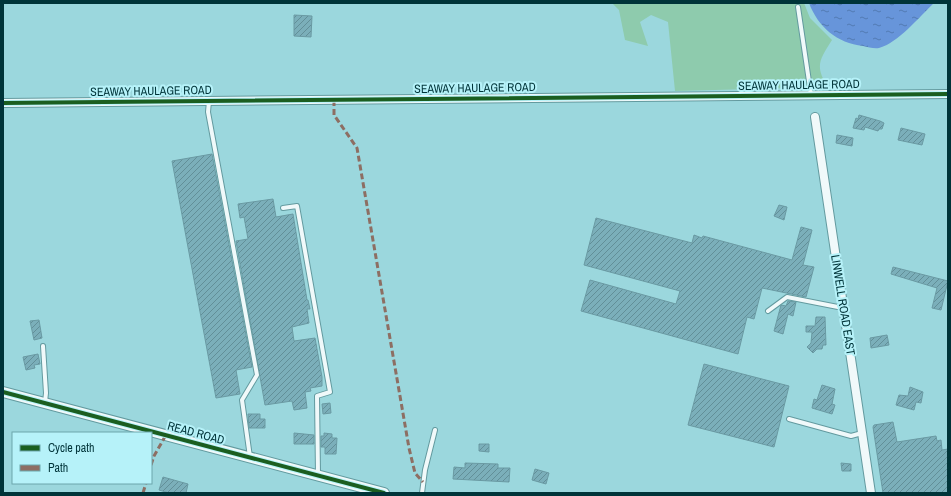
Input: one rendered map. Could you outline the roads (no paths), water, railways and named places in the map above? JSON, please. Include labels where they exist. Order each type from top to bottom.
[{"type":"street","name":"SEAWAY HAULAGE ROAD","points":[[3,103],[948,94]]},
{"type":"street","name":"LINWELL ROAD EAST","points":[[815,117],[871,493]]},
{"type":"street","name":"READ ROAD","points":[[3,392],[384,493]]},
{"type":"lane","points":[[798,7],[811,95]]},
{"type":"lane","points":[[209,101],[208,112],[257,375],[242,400],[250,457]]},
{"type":"lane","points":[[282,208],[297,206],[330,392],[317,396],[318,476]]},
{"type":"lane","points":[[768,311],[787,297],[844,308]]},
{"type":"lane","points":[[43,346],[46,393],[44,403]]},
{"type":"lane","points":[[789,419],[851,436],[862,433]]},
{"type":"lane","points":[[422,493],[425,470],[435,430]]},
{"type":"water","points":[[809,3],[934,3],[894,41],[879,48],[875,48],[854,44],[837,37],[823,26],[813,12]]}]
